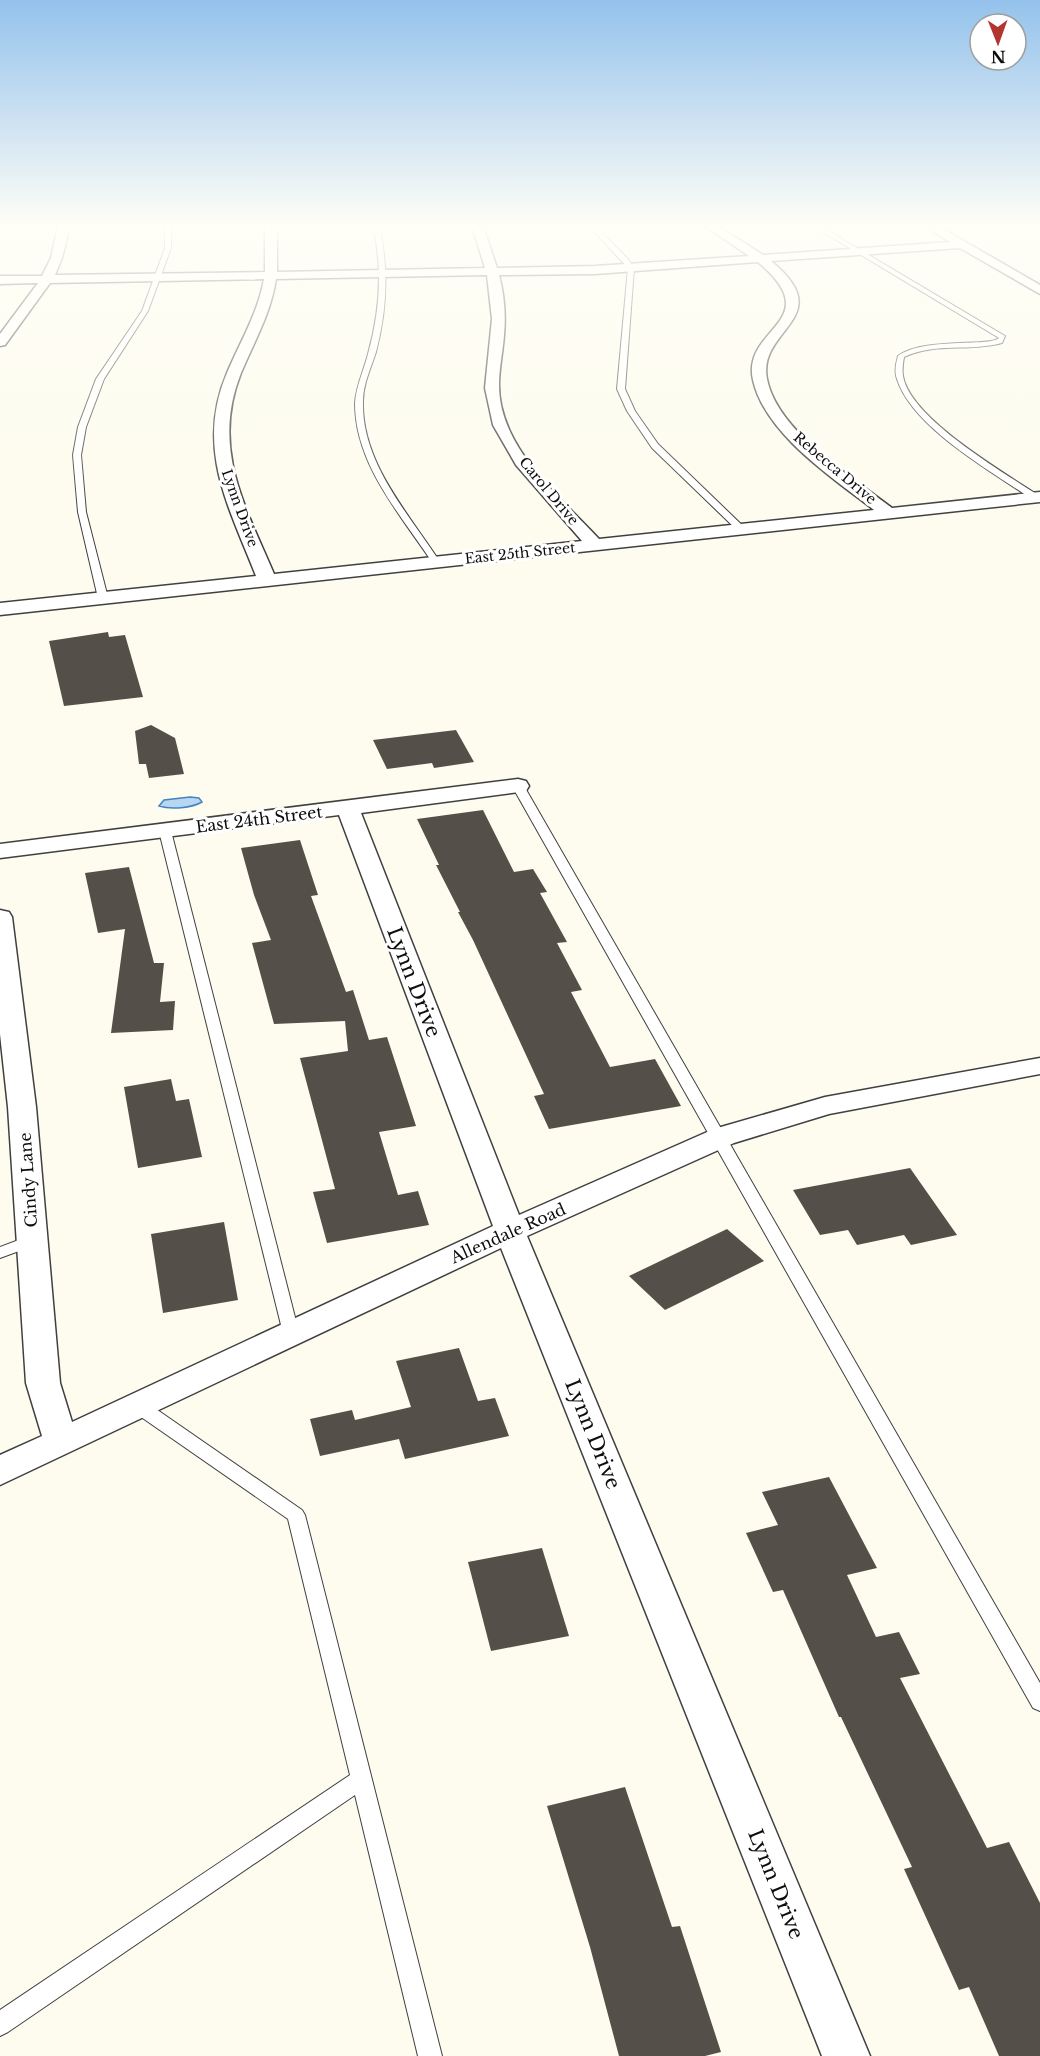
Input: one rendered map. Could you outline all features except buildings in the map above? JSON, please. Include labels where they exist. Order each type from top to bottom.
[{"type":"street","points":[[0,342],[17,322]]},
{"type":"street","name":"Lynn Drive","points":[[255,322],[226,389],[221,420],[222,452],[229,483],[267,580]]},
{"type":"street","name":"Carol Drive","points":[[497,322],[490,381],[494,406],[504,433],[522,463],[595,545]]},
{"type":"street","name":"Rebecca Drive","points":[[784,322],[760,357],[760,380],[772,411],[806,447],[888,513]]},
{"type":"street","name":"East 25th Street","points":[[0,609],[1037,497]]},
{"type":"street","name":"East 24th Street","points":[[0,851],[518,786]]},
{"type":"street","name":"Lynn Drive","points":[[348,809],[510,1231],[846,2056]]},
{"type":"street","name":"Cindy Lane","points":[[0,917],[11,1109],[32,1240],[43,1383],[61,1441]]},
{"type":"street","name":"Allendale Road","points":[[0,1471],[510,1231],[719,1138],[825,1106],[1040,1066]]},
{"type":"lane","points":[[103,598],[82,512],[77,455],[80,436],[100,379],[138,322]]},
{"type":"lane","points":[[379,322],[359,401],[367,448],[378,474],[436,562]]},
{"type":"lane","points":[[627,322],[621,389],[631,411],[655,446],[741,529]]},
{"type":"lane","points":[[978,322],[1003,337],[1000,342],[912,350],[901,356],[899,376],[905,390],[933,424],[1037,497]]},
{"type":"lane","points":[[518,786],[1040,1702]]},
{"type":"lane","points":[[165,831],[291,1333]]},
{"type":"lane","points":[[0,1253],[32,1240]]},
{"type":"lane","points":[[137,1405],[296,1515],[430,2056]]},
{"type":"lane","points":[[0,2024],[361,1779]]},
{"type":"water","points":[[199,798],[202,802],[181,808],[159,806],[164,800]]}]
